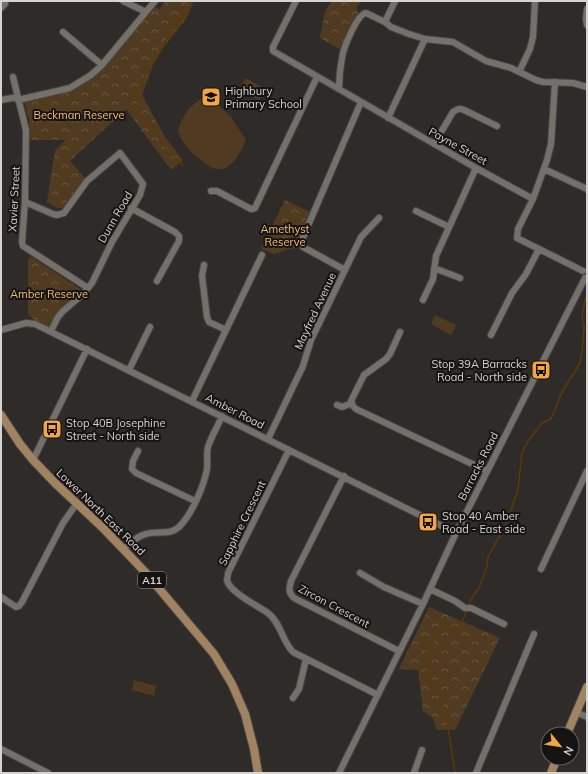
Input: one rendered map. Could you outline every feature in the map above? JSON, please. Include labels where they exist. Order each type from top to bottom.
[{"type":"main road","name":"Lower North East Road","points":[[1,415],[20,444],[33,460],[55,484],[77,503],[146,573],[214,654],[232,684],[245,714],[254,748],[258,773]]},
{"type":"main road","points":[[570,726],[587,687]]},
{"type":"street","points":[[1,8],[5,4],[5,1]]},
{"type":"street","points":[[123,1],[146,12]]},
{"type":"street","points":[[1,100],[18,99],[70,88],[91,75],[102,65],[155,1]]},
{"type":"street","name":"Payne Street","points":[[296,1],[273,47],[273,51],[476,168],[533,198]]},
{"type":"street","points":[[385,22],[395,1]]},
{"type":"street","points":[[519,72],[530,49],[533,37],[535,1]]},
{"type":"street","points":[[587,9],[587,25]]},
{"type":"street","points":[[339,89],[342,56],[359,17],[363,13],[366,13],[409,34],[425,39],[454,42],[486,61],[519,72],[536,80],[573,83],[587,87]]},
{"type":"street","points":[[63,32],[102,65]]},
{"type":"street","points":[[388,118],[425,39]]},
{"type":"street","name":"Xavier Street","points":[[13,77],[26,130],[23,246],[88,288]]},
{"type":"street","points":[[211,191],[217,191],[251,209],[255,208],[317,77]]},
{"type":"street","points":[[555,82],[551,144],[544,169],[533,198],[518,229],[517,238],[539,250],[585,269],[583,275],[586,278]]},
{"type":"street","points":[[345,270],[303,247],[301,242],[361,102]]},
{"type":"street","points":[[434,144],[456,109],[460,108],[497,126]]},
{"type":"street","name":"Dunn Road","points":[[25,202],[53,214],[64,213],[87,181],[120,153],[143,184],[140,195],[131,208],[88,288],[62,312],[51,331]]},
{"type":"street","points":[[423,300],[433,278],[436,256],[476,168]]},
{"type":"street","points":[[544,169],[587,189]]},
{"type":"street","points":[[131,208],[175,232],[179,236],[179,241],[157,281]]},
{"type":"street","points":[[416,211],[449,227]]},
{"type":"street","name":"Mayfred Avenue","points":[[268,439],[303,366],[311,340],[361,237],[379,218]]},
{"type":"street","points":[[491,335],[512,293],[526,274],[539,250]]},
{"type":"street","points":[[192,401],[262,255]]},
{"type":"street","points":[[204,265],[202,276],[207,317],[209,322],[226,330]]},
{"type":"street","points":[[434,268],[460,278]]},
{"type":"street","name":"Barracks Road","points":[[340,773],[456,533],[586,278]]},
{"type":"street","name":"Amber Road","points":[[1,330],[31,323],[51,331],[456,533]]},
{"type":"street","points":[[129,370],[150,327]]},
{"type":"street","points":[[400,332],[390,354],[386,359],[364,375],[351,401],[352,403],[356,409],[487,471]]},
{"type":"street","points":[[33,460],[88,349]]},
{"type":"street","points":[[337,405],[342,407],[352,403]]},
{"type":"street","points":[[123,549],[142,535],[148,533],[170,532],[178,527],[186,518],[205,479],[207,448],[222,416]]},
{"type":"street","name":"Sapphire Crescent","points":[[289,450],[228,573],[227,580],[238,594],[270,614],[277,624],[288,648],[292,652],[378,695]]},
{"type":"street","points":[[138,451],[133,461],[132,469],[136,473],[195,501]]},
{"type":"street","points":[[541,569],[587,471]]},
{"type":"street","name":"Zircon Crescent","points":[[344,476],[288,589],[294,598],[399,651]]},
{"type":"street","points":[[1,597],[16,607],[19,606],[63,523],[77,503]]},
{"type":"street","points":[[360,573],[384,587],[423,604]]},
{"type":"street","points":[[430,589],[455,601],[465,608],[471,608],[504,624]]},
{"type":"street","points":[[476,773],[534,634]]},
{"type":"street","points":[[293,698],[299,688],[306,659]]},
{"type":"street","points":[[576,712],[587,717]]},
{"type":"street","points":[[1,749],[48,773]]},
{"type":"street","points":[[414,773],[422,750]]},
{"type":"green space","name":"Beckman Reserve","points":[[166,1],[194,1],[186,19],[163,48],[153,65],[142,95],[165,137],[183,160],[171,170],[126,109],[70,161],[85,178],[63,208],[57,208],[47,202],[55,150],[66,140],[30,140],[29,119],[24,101],[70,88],[99,73],[155,7],[159,9]]},
{"type":"green space","points":[[332,1],[361,1],[357,7],[358,13],[341,50],[320,38],[325,11]]},
{"type":"green space","points":[[246,78],[265,89],[259,100],[239,90]]},
{"type":"green space","points":[[204,97],[211,98],[231,117],[246,140],[242,149],[231,164],[222,169],[217,169],[207,165],[195,155],[184,143],[178,131],[187,111]]},
{"type":"green space","name":"Amethyst Reserve","points":[[285,200],[312,213],[301,242],[297,247],[274,254],[261,249]]},
{"type":"green space","name":"Amber Reserve","points":[[30,256],[82,290],[83,294],[61,318],[46,329],[28,314],[28,261]]},
{"type":"green space","points":[[435,315],[456,325],[451,335],[431,324]]},
{"type":"green space","points":[[429,607],[500,638],[455,730],[437,730],[433,718],[423,711],[418,670],[399,669]]},
{"type":"green space","points":[[134,680],[156,686],[154,696],[132,690]]},
{"type":"waterway","points":[[183,165],[167,149],[137,111],[137,89],[182,15],[188,1]]},
{"type":"waterway","points":[[468,606],[480,586],[487,566],[488,557],[505,526],[511,510],[518,489],[522,453],[528,441],[542,423],[551,419],[562,392],[580,363],[584,327],[582,315],[587,296]]},
{"type":"waterway","points":[[455,773],[446,714],[427,669],[427,654],[437,635],[445,629],[457,628],[462,622],[467,609]]},
{"type":"place","name":"Highbury Primary School","points":[[211,97]]},
{"type":"place","name":"Stop 39A Barracks Road - North side","points":[[541,370]]},
{"type":"place","name":"Stop 40B Josephine Street - North side","points":[[52,429]]},
{"type":"place","name":"Stop 40 Amber Road - East side","points":[[428,522]]}]
